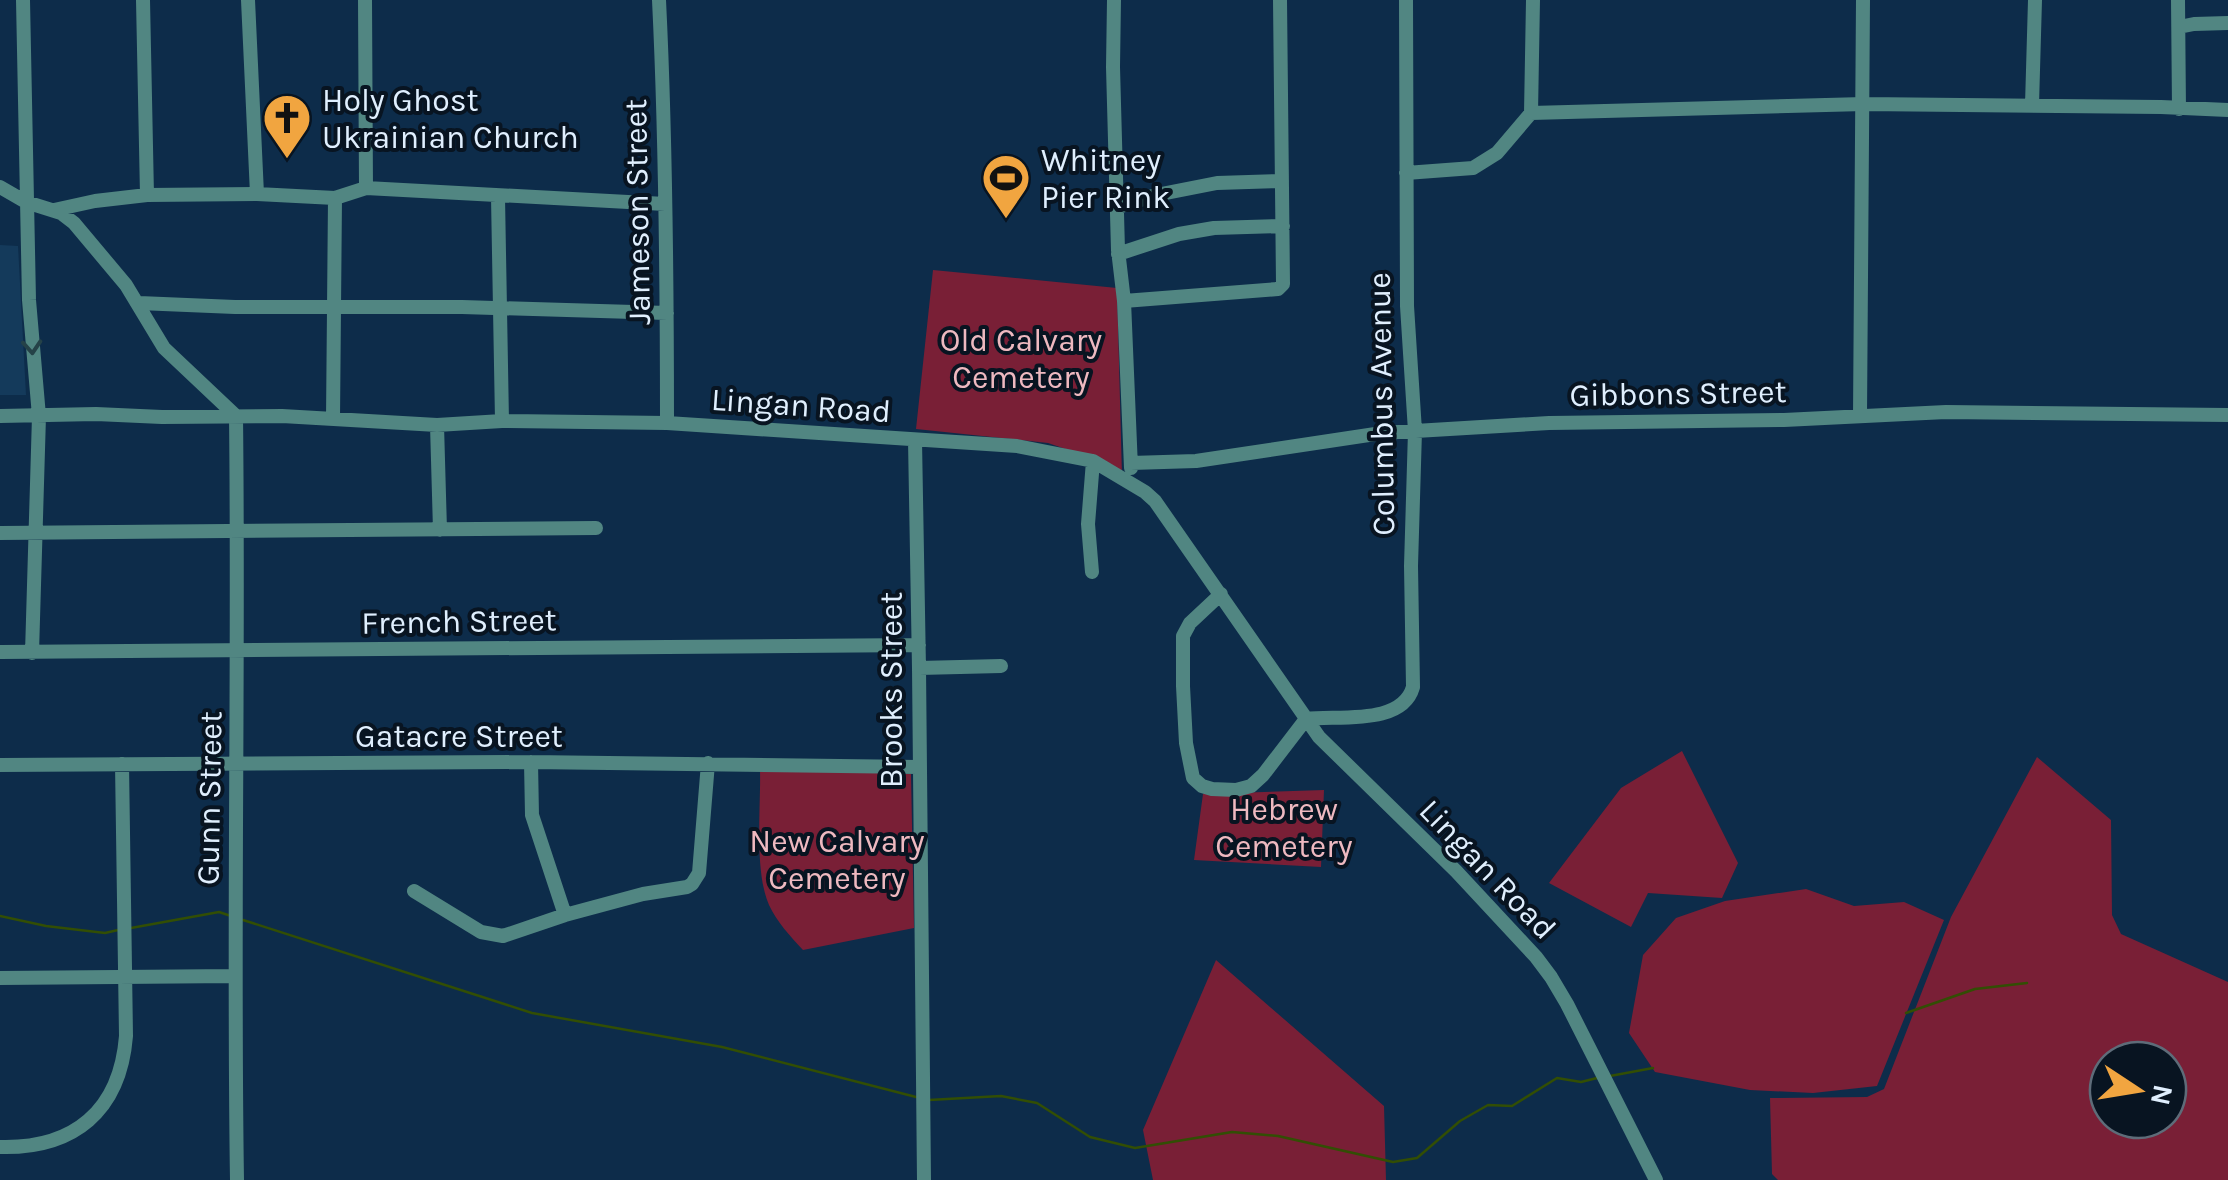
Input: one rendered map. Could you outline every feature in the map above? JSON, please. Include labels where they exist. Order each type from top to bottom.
[{"type":"street","points":[[23,0],[29,300],[39,416],[32,653]]},
{"type":"street","points":[[144,0],[146,195]]},
{"type":"street","points":[[248,0],[257,194]]},
{"type":"street","points":[[365,0],[366,188]]},
{"type":"street","name":"Jameson Street","points":[[659,0],[667,424]]},
{"type":"street","points":[[1114,0],[1118,254],[1124,301],[1130,483]]},
{"type":"street","points":[[1124,301],[1281,287],[1284,281],[1280,0]]},
{"type":"street","name":"Columbus Avenue","points":[[1306,719],[1389,712],[1400,708],[1411,696],[1410,566],[1416,431],[1407,306],[1406,0]]},
{"type":"street","points":[[1406,173],[1482,164],[1504,146],[1531,113],[1533,0]]},
{"type":"street","points":[[1860,416],[1863,0]]},
{"type":"street","points":[[2032,105],[2035,0]]},
{"type":"street","points":[[2178,0],[2178,109]]},
{"type":"street","points":[[2179,27],[2228,23]]},
{"type":"street","points":[[1531,113],[1864,104],[2228,110]]},
{"type":"street","points":[[1118,207],[1156,194],[1217,183],[1282,181]]},
{"type":"street","points":[[0,187],[74,223],[139,303],[169,354],[236,416]]},
{"type":"street","points":[[54,210],[146,195],[335,198],[366,188],[665,204]]},
{"type":"street","points":[[498,197],[502,421]]},
{"type":"street","points":[[332,419],[335,198]]},
{"type":"street","points":[[1118,254],[1179,234],[1214,228],[1283,226]]},
{"type":"street","points":[[139,303],[667,313]]},
{"type":"street","name":"Gibbons Street","points":[[1131,464],[1196,461],[1326,440],[1416,431],[1548,423],[1784,420],[1946,412],[2228,414]]},
{"type":"street","name":"Lingan Road","points":[[0,416],[236,416],[438,425],[502,421],[667,424],[1017,446],[1093,461],[1155,501],[1333,752],[1456,871],[1536,957],[1564,998],[1656,1180]]},
{"type":"street","name":"Gunn Street","points":[[236,416],[237,1180]]},
{"type":"street","points":[[438,425],[440,530]]},
{"type":"street","name":"Brooks Street","points":[[914,440],[924,1180]]},
{"type":"street","points":[[1092,572],[1088,524],[1093,461]]},
{"type":"street","points":[[0,533],[596,528]]},
{"type":"street","points":[[1220,594],[1190,623],[1183,636],[1186,742],[1194,778],[1212,789],[1251,786],[1306,719]]},
{"type":"street","name":"French Street","points":[[0,652],[918,645]]},
{"type":"street","points":[[919,668],[1001,666]]},
{"type":"street","points":[[531,762],[532,814],[564,915]]},
{"type":"street","name":"Gatacre Street","points":[[0,764],[531,762],[918,767]]},
{"type":"street","points":[[414,892],[492,935],[515,933],[643,894],[687,888],[699,873],[708,763]]},
{"type":"street","points":[[0,1148],[34,1147],[67,1136],[90,1119],[108,1097],[120,1067],[125,1046],[126,978],[122,764]]},
{"type":"street","points":[[0,978],[234,976]]},
{"type":"shaded area","points":[[0,245],[18,246],[26,395],[0,395]]},
{"type":"green space","name":"Old Calvary Cemetery","points":[[933,270],[1117,288],[1122,476],[1092,458],[1048,443],[916,429]]},
{"type":"green space","points":[[1682,751],[1738,863],[1722,898],[1648,893],[1631,927],[1549,883],[1621,788]]},
{"type":"green space","points":[[2037,757],[2111,820],[2112,915],[2121,934],[2228,982],[2228,1180],[1778,1180],[1772,1174],[1770,1098],[1867,1097],[1884,1089],[1951,917]]},
{"type":"green space","name":"New Calvary Cemetery","points":[[760,770],[911,774],[914,928],[803,950],[776,917],[764,891]]},
{"type":"green space","name":"Hebrew Cemetery","points":[[1324,790],[1321,867],[1194,860],[1203,794]]},
{"type":"green space","points":[[1806,889],[1854,906],[1904,902],[1944,920],[1877,1086],[1813,1093],[1750,1090],[1655,1072],[1629,1033],[1643,955],[1676,918],[1725,901]]},
{"type":"green space","points":[[1216,960],[1384,1106],[1386,1180],[1153,1180],[1143,1130]]},
{"type":"waterway","points":[[131,928],[219,912],[231,916]]},
{"type":"waterway","points":[[0,916],[46,926],[105,933],[118,930]]},
{"type":"waterway","points":[[243,920],[532,1013],[722,1047],[916,1097]]},
{"type":"waterway","points":[[1906,1013],[1975,989],[2027,983]]},
{"type":"waterway","points":[[1610,1076],[1653,1068]]},
{"type":"waterway","points":[[929,1100],[1001,1096],[1037,1103],[1090,1137],[1135,1148],[1232,1132],[1278,1136],[1393,1162],[1417,1158],[1460,1121],[1488,1105],[1512,1106],[1557,1078],[1581,1082],[1597,1078]]},
{"type":"place","name":"Holy Ghost Ukrainian Church","points":[[287,160]]},
{"type":"place","name":"Whitney Pier Rink","points":[[1006,220]]}]
